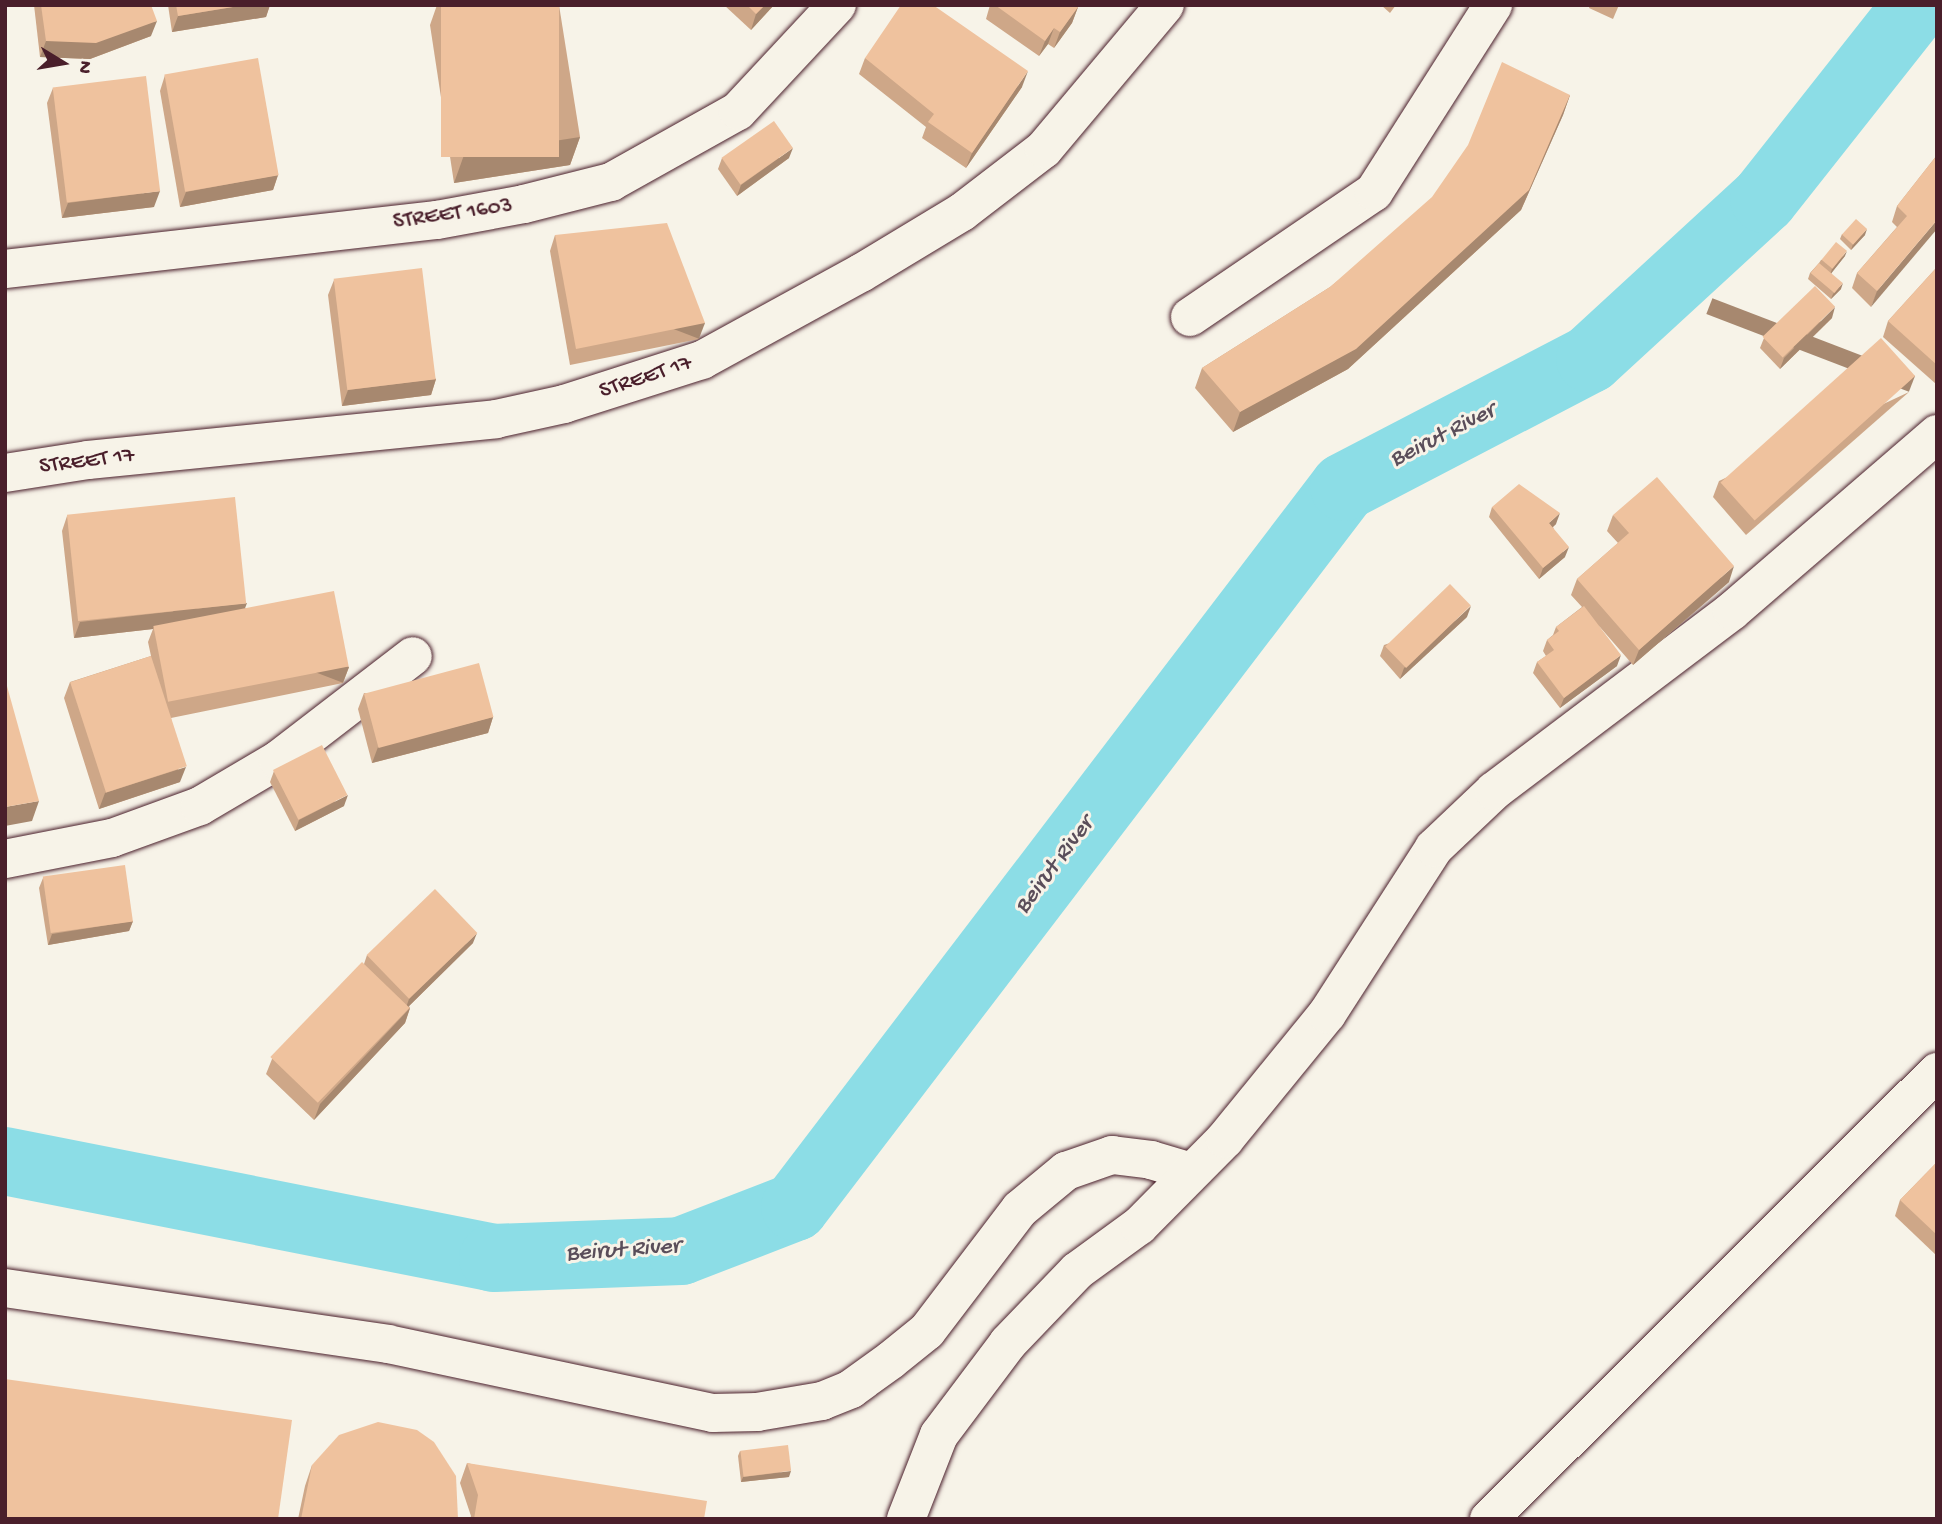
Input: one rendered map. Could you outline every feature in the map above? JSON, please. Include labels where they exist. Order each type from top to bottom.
[{"type":"street","name":"STREET 1603","points":[[5,268],[437,220],[611,182],[738,111],[837,5]]},
{"type":"street","name":"STREET 17","points":[[5,473],[88,460],[496,419],[564,404],[702,359],[861,274],[950,219],[1044,149],[1165,5]]},
{"type":"street","points":[[1190,317],[1374,192],[1493,5]]},
{"type":"street","points":[[904,1515],[939,1435],[1033,1312],[1077,1271],[1139,1226],[1225,1139],[1327,1014],[1434,848],[1461,821],[1732,611],[1937,434]]},
{"type":"street","points":[[5,859],[113,838],[200,806],[278,760],[413,656]]},
{"type":"street","points":[[1489,1519],[1937,1072]]},
{"type":"street","points":[[5,1288],[388,1344],[713,1413],[757,1412],[822,1401],[851,1389],[891,1360],[927,1331],[1020,1209],[1066,1171],[1112,1155],[1151,1160],[1192,1172]]},
{"type":"building","points":[[41,5],[151,5],[157,21],[96,43],[46,41]]},
{"type":"building","points":[[176,5],[245,5],[178,16]]},
{"type":"building","points":[[441,5],[559,5],[559,157],[441,157]]},
{"type":"building","points":[[747,5],[765,5],[756,14]]},
{"type":"building","points":[[901,5],[933,5],[1028,71],[972,153],[928,122],[934,114],[865,58]]},
{"type":"building","points":[[995,5],[1078,7],[1060,32],[1054,28],[1045,41]]},
{"type":"building","points":[[258,58],[279,175],[185,192],[164,74]]},
{"type":"building","points":[[1502,62],[1570,95],[1529,190],[1356,349],[1240,412],[1202,368],[1330,287],[1432,197],[1468,145]]},
{"type":"building","points":[[146,76],[160,191],[67,203],[53,87]]},
{"type":"building","points":[[774,121],[793,148],[741,185],[722,158]]},
{"type":"building","points":[[1937,155],[1937,220],[1877,291],[1857,273],[1907,216],[1897,206]]},
{"type":"building","points":[[1856,219],[1867,229],[1853,245],[1842,235]]},
{"type":"building","points":[[667,223],[705,323],[576,349],[555,235]]},
{"type":"building","points":[[1836,242],[1847,251],[1832,269],[1822,260]]},
{"type":"building","points":[[1819,263],[1843,283],[1834,293],[1811,273]]},
{"type":"building","points":[[1937,267],[1937,365],[1888,321]]},
{"type":"building","points":[[422,268],[436,379],[347,390],[334,279]]},
{"type":"building","points":[[1815,286],[1835,307],[1783,358],[1762,337]]},
{"type":"building","points":[[1881,338],[1915,376],[1755,520],[1720,483]]},
{"type":"building","points":[[1657,477],[1734,566],[1639,650],[1577,579],[1629,533],[1613,515]]},
{"type":"building","points":[[1519,484],[1560,513],[1549,523],[1569,547],[1543,568],[1492,507]]},
{"type":"building","points":[[235,497],[246,603],[78,621],[67,515]]},
{"type":"building","points":[[1450,584],[1471,606],[1406,668],[1385,647]]},
{"type":"building","points":[[334,591],[349,667],[168,702],[153,626]]},
{"type":"building","points":[[1584,606],[1621,655],[1564,698],[1537,662],[1554,650],[1547,640],[1559,631],[1556,627]]},
{"type":"building","points":[[151,656],[187,766],[106,793],[70,682]]},
{"type":"building","points":[[479,663],[493,717],[379,748],[364,694]]},
{"type":"building","points":[[5,679],[39,801],[5,807]]},
{"type":"building","points":[[322,745],[347,795],[298,820],[273,770]]},
{"type":"building","points":[[125,865],[133,921],[51,933],[43,877]]},
{"type":"building","points":[[435,889],[477,933],[409,999],[367,955]]},
{"type":"building","points":[[362,962],[409,1008],[318,1103],[270,1057]]},
{"type":"building","points":[[1937,1162],[1937,1235],[1900,1200]]},
{"type":"building","points":[[5,1379],[292,1420],[278,1519],[5,1519]]},
{"type":"building","points":[[378,1422],[417,1430],[434,1442],[456,1476],[458,1519],[301,1519],[312,1465],[339,1435]]},
{"type":"building","points":[[788,1445],[791,1471],[744,1477],[740,1451]]},
{"type":"building","points":[[467,1463],[707,1501],[704,1519],[474,1519],[478,1495]]},
{"type":"waterway","name":"Beirut River","points":[[5,1161],[493,1258],[681,1251],[795,1207],[1344,487],[1590,359],[1764,199],[1917,5]]}]
